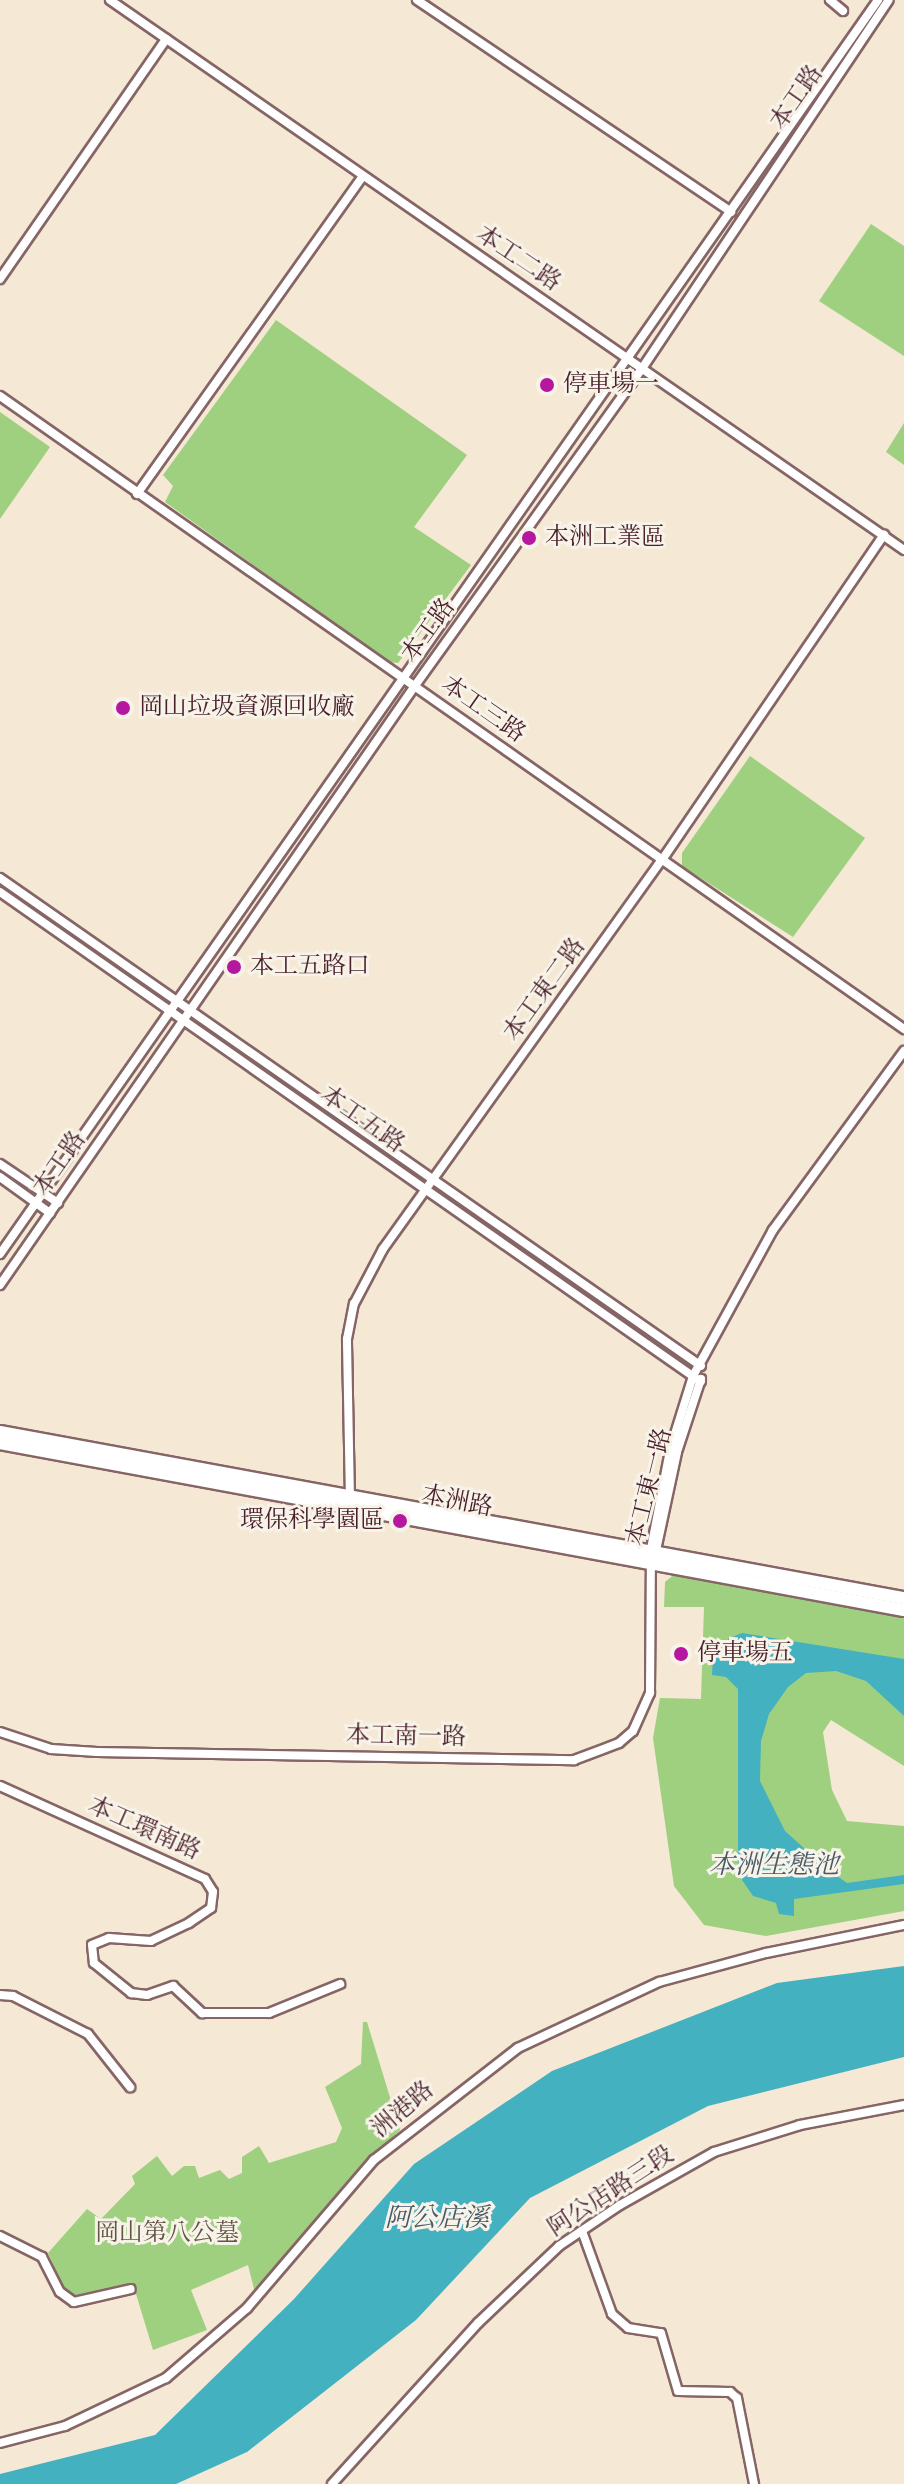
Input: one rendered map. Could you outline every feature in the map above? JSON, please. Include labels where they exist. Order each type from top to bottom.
[{"type":"main road","name":"本洲路","points":[[0,1432],[904,1598]]},
{"type":"main road","name":"本洲路","points":[[0,1443],[350,1498]]},
{"type":"main road","name":"本洲路","points":[[653,1553],[904,1610]]},
{"type":"street","name":"本工二路","points":[[110,0],[361,179],[627,357],[641,370],[904,550]]},
{"type":"street","points":[[417,0],[739,217]]},
{"type":"street","points":[[830,0],[843,11]]},
{"type":"street","name":"本工路","points":[[0,1254],[728,210],[878,0]]},
{"type":"street","name":"本工路","points":[[0,1285],[414,687],[641,370],[739,217],[889,0]]},
{"type":"street","points":[[0,279],[166,39]]},
{"type":"street","points":[[137,494],[361,179]]},
{"type":"street","name":"本工三路","points":[[0,396],[904,1029]]},
{"type":"street","name":"本工東二路","points":[[350,1498],[347,1339],[354,1304],[383,1249],[662,860],[884,534]]},
{"type":"street","name":"本工五路","points":[[0,878],[701,1366]]},
{"type":"street","name":"本工五路","points":[[0,892],[697,1379]]},
{"type":"street","name":"本工東一路","points":[[653,1553],[701,1366],[773,1230],[904,1051]]},
{"type":"street","points":[[0,1164],[58,1203]]},
{"type":"street","points":[[0,1177],[50,1213]]},
{"type":"street","name":"本工南一路","points":[[0,1732],[51,1749],[97,1752],[594,1757],[633,1731],[650,1693],[653,1553]]},
{"type":"street","name":"本工環南路","points":[[0,1786],[205,1879],[213,1892],[211,1908],[189,1923],[151,1941],[109,1938],[92,1945],[94,1963],[131,1993],[147,1995],[173,1986],[202,2013],[269,2013],[340,1984]]},
{"type":"street","name":"洲港路","points":[[0,2443],[65,2426],[166,2378],[247,2308],[374,2160],[518,2048],[659,1982],[766,1953],[904,1925]]},
{"type":"street","points":[[0,1995],[13,1996],[88,2034],[130,2087]]},
{"type":"street","name":"阿公店路三段","points":[[332,2484],[478,2323],[582,2231],[714,2152],[800,2125],[904,2105]]},
{"type":"street","points":[[582,2231],[612,2314],[628,2328],[661,2333],[678,2391],[730,2392],[737,2398],[754,2484]]},
{"type":"street","points":[[0,2236],[42,2257],[60,2292],[74,2302],[131,2289]]},
{"type":"green space","points":[[871,224],[904,246],[904,356],[819,301]]},
{"type":"green space","points":[[276,320],[467,455],[414,527],[471,565],[398,663],[389,662],[165,502],[173,486],[163,475]]},
{"type":"green space","points":[[0,412],[50,447],[0,519]]},
{"type":"green space","points":[[904,423],[904,465],[886,452]]},
{"type":"green space","points":[[750,756],[865,838],[793,937],[682,866],[682,853]]},
{"type":"green space","points":[[676,1573],[904,1617],[904,1766],[831,1720],[823,1732],[832,1790],[847,1821],[904,1826],[904,1911],[766,1936],[704,1925],[674,1886],[653,1738],[660,1698],[701,1699],[704,1607],[664,1607],[665,1582]]},
{"type":"green space","name":"岡山第八公墓","points":[[363,2022],[367,2022],[400,2130],[337,2193],[255,2293],[248,2265],[191,2290],[207,2330],[153,2350],[133,2284],[83,2300],[67,2294],[48,2253],[87,2209],[101,2219],[135,2184],[132,2176],[157,2156],[172,2176],[184,2166],[195,2166],[199,2178],[220,2170],[229,2179],[242,2173],[242,2157],[259,2146],[269,2163],[336,2142],[342,2128],[325,2087],[361,2064]]},
{"type":"water","name":"本洲生態池","points":[[742,1633],[904,1659],[904,1716],[866,1681],[836,1671],[806,1673],[788,1687],[769,1714],[761,1741],[760,1781],[785,1831],[826,1868],[847,1883],[904,1875],[904,1884],[794,1899],[794,1916],[779,1914],[776,1903],[753,1896],[738,1874],[738,1689],[726,1677],[712,1675],[713,1655],[727,1651],[728,1639]]},
{"type":"water","name":"阿公店溪","points":[[904,1966],[904,2057],[708,2106],[530,2198],[416,2320],[247,2452],[176,2484],[0,2484],[0,2474],[155,2435],[294,2299],[414,2164],[552,2071],[777,1983]]},
{"type":"place","name":"停車場一","points":[[547,385]]},
{"type":"place","name":"本洲工業區","points":[[529,538]]},
{"type":"place","name":"岡山垃圾資源回收廠","points":[[123,708]]},
{"type":"place","name":"本工五路口","points":[[234,967]]},
{"type":"place","name":"環保科學園區","points":[[400,1521]]},
{"type":"place","name":"停車場五","points":[[681,1654]]}]
